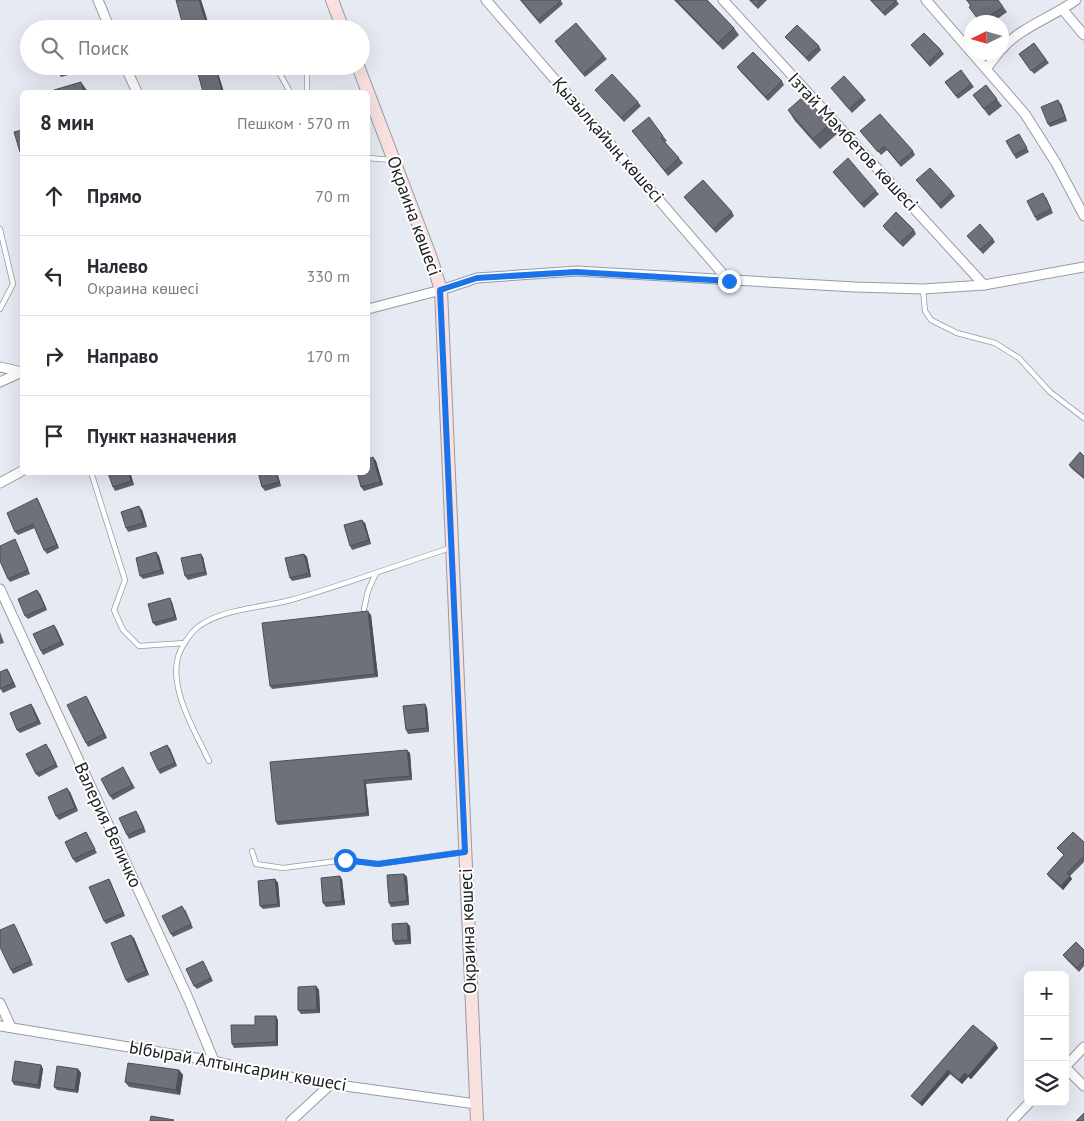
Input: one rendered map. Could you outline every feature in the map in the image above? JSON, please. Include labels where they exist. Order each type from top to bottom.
[{"type":"street","points":[[98,0],[106,20]]},
{"type":"street","points":[[332,0],[340,20]]},
{"type":"street","name":"Қызылқайың көшесі","points":[[486,0],[729,281]]},
{"type":"street","name":"Ізтай Мәмбетов көшесі","points":[[723,0],[984,285]]},
{"type":"street","points":[[926,0],[1025,114],[1056,164],[1084,216]]},
{"type":"street","points":[[1009,40],[1063,10],[1076,0]]},
{"type":"street","points":[[1063,10],[1084,34]]},
{"type":"street","points":[[986,69],[993,60]]},
{"type":"street","points":[[130,75],[136,90]]},
{"type":"street","name":"Окраина көшесі","points":[[361,75],[367,90]]},
{"type":"street","name":"Окраина көшесі","points":[[370,97],[431,258],[440,290],[477,1121]]},
{"type":"street","points":[[370,308],[477,278],[576,272],[856,288],[923,289],[984,285],[1084,266]]},
{"type":"street","points":[[0,367],[20,372]]},
{"type":"street","points":[[0,382],[20,373]]},
{"type":"street","points":[[0,483],[20,472]]},
{"type":"street","name":"Валерия Величко","points":[[0,589],[184,990],[214,1061]]},
{"type":"street","points":[[0,1003],[11,1027]]},
{"type":"street","name":"Ыбырай Алтынсарин көшесі","points":[[0,1026],[214,1061],[255,1071],[331,1084],[476,1104]]},
{"type":"street","points":[[1069,1063],[1084,1047]]},
{"type":"street","points":[[1069,1071],[1084,1086]]},
{"type":"street","points":[[291,1121],[331,1084]]},
{"type":"street","points":[[1012,1121],[1026,1106]]},
{"type":"lane","points":[[281,75],[289,90]]},
{"type":"lane","points":[[307,75],[307,90]]},
{"type":"lane","points":[[370,158],[394,160]]},
{"type":"lane","points":[[0,229],[13,284],[0,309]]},
{"type":"lane","points":[[923,289],[925,311],[931,320],[957,333],[995,343],[1019,358],[1050,392],[1084,418]]},
{"type":"lane","points":[[92,475],[124,580],[114,610],[123,630],[139,646],[185,643]]},
{"type":"lane","points":[[210,761],[183,706],[177,682],[178,658],[185,643],[198,627],[215,618],[289,600],[452,548]]},
{"type":"lane","points":[[364,609],[368,591],[376,573]]},
{"type":"lane","points":[[252,851],[256,864],[283,868],[345,860],[378,864],[465,852]]},
{"type":"building","points":[[176,0],[199,0],[205,20],[182,20]]},
{"type":"building","points":[[521,0],[560,0],[561,1],[538,20]]},
{"type":"building","points":[[676,0],[707,0],[734,28],[718,43]]},
{"type":"building","points":[[750,0],[761,0],[756,5]]},
{"type":"building","points":[[871,0],[896,0],[896,1],[883,13]]},
{"type":"building","points":[[967,0],[998,0],[1003,7],[991,15],[975,15],[969,7],[971,6]]},
{"type":"building","points":[[576,23],[604,56],[583,74],[555,41]]},
{"type":"building","points":[[797,25],[819,46],[806,58],[785,37]]},
{"type":"building","points":[[924,33],[941,50],[928,63],[911,45]]},
{"type":"building","points":[[1034,43],[1046,60],[1031,71],[1019,54]]},
{"type":"building","points":[[753,52],[782,81],[766,97],[737,67]]},
{"type":"building","points":[[961,70],[971,84],[956,96],[945,82]]},
{"type":"building","points":[[612,74],[638,102],[621,118],[595,90]]},
{"type":"building","points":[[198,75],[217,75],[221,90],[202,90]]},
{"type":"building","points":[[844,76],[863,97],[849,109],[831,88]]},
{"type":"building","points":[[81,82],[83,90],[54,90]]},
{"type":"building","points":[[986,85],[997,99],[984,109],[973,95]]},
{"type":"building","points":[[804,96],[830,124],[813,139],[788,110]]},
{"type":"building","points":[[1058,100],[1065,117],[1048,124],[1041,107]]},
{"type":"building","points":[[880,114],[913,151],[899,163],[884,146],[878,152],[860,131]]},
{"type":"building","points":[[649,117],[663,136],[661,138],[679,158],[665,171],[632,131]]},
{"type":"building","points":[[20,130],[20,152],[14,132]]},
{"type":"building","points":[[1019,134],[1027,148],[1014,155],[1006,141]]},
{"type":"building","points":[[848,158],[876,191],[861,204],[833,172]]},
{"type":"building","points":[[930,168],[952,192],[939,205],[916,180]]},
{"type":"building","points":[[703,180],[732,212],[713,229],[684,197]]},
{"type":"building","points":[[1043,193],[1051,209],[1035,217],[1027,201]]},
{"type":"building","points":[[896,212],[914,230],[900,243],[883,226]]},
{"type":"building","points":[[980,224],[993,239],[980,250],[967,236]]},
{"type":"building","points":[[1080,452],[1084,456],[1084,478],[1069,465]]},
{"type":"building","points":[[373,457],[380,482],[361,487],[358,475],[370,475],[370,458]]},
{"type":"building","points":[[109,475],[129,475],[131,481],[113,487]]},
{"type":"building","points":[[259,475],[277,475],[279,482],[262,487]]},
{"type":"building","points":[[37,498],[57,545],[44,550],[33,524],[15,532],[7,513]]},
{"type":"building","points":[[139,506],[144,523],[126,528],[121,512]]},
{"type":"building","points":[[362,520],[369,540],[350,546],[344,525]]},
{"type":"building","points":[[15,539],[28,570],[8,579],[0,561],[0,546]]},
{"type":"building","points":[[156,552],[161,570],[140,576],[136,558]]},
{"type":"building","points":[[201,554],[205,572],[185,576],[181,558]]},
{"type":"building","points":[[304,554],[309,573],[290,578],[285,558]]},
{"type":"building","points":[[37,590],[45,607],[25,616],[18,599]]},
{"type":"building","points":[[170,598],[175,617],[153,623],[148,604]]},
{"type":"building","points":[[368,611],[375,674],[270,686],[262,623]]},
{"type":"building","points":[[54,625],[61,642],[41,651],[33,634]]},
{"type":"building","points":[[7,669],[13,683],[0,689],[0,672]]},
{"type":"building","points":[[86,696],[104,734],[86,743],[67,705]]},
{"type":"building","points":[[31,704],[38,721],[17,730],[10,713]]},
{"type":"building","points":[[425,704],[427,728],[406,730],[403,706]]},
{"type":"building","points":[[46,744],[56,764],[36,774],[26,754]]},
{"type":"building","points":[[167,745],[175,763],[158,770],[150,753]]},
{"type":"building","points":[[407,750],[410,776],[364,780],[367,813],[276,822],[270,762]]},
{"type":"building","points":[[123,767],[132,785],[110,796],[101,779]]},
{"type":"building","points":[[67,788],[75,808],[56,816],[48,797]]},
{"type":"building","points":[[136,811],[144,828],[127,835],[119,818]]},
{"type":"building","points":[[86,832],[95,849],[73,859],[65,842]]},
{"type":"building","points":[[1073,832],[1084,842],[1084,856],[1067,873],[1070,876],[1061,886],[1047,874],[1064,855],[1057,848]]},
{"type":"building","points":[[404,874],[407,901],[389,903],[387,875]]},
{"type":"building","points":[[340,876],[342,901],[323,903],[321,878]]},
{"type":"building","points":[[109,879],[123,913],[104,921],[89,887]]},
{"type":"building","points":[[275,879],[278,904],[260,906],[258,881]]},
{"type":"building","points":[[182,906],[191,924],[171,934],[162,916]]},
{"type":"building","points":[[407,923],[408,940],[393,941],[392,924]]},
{"type":"building","points":[[14,924],[31,961],[11,970],[0,947],[0,930]]},
{"type":"building","points":[[131,935],[146,971],[126,980],[111,943]]},
{"type":"building","points":[[1076,942],[1084,950],[1084,960],[1077,968],[1063,955]]},
{"type":"building","points":[[203,961],[211,978],[194,986],[186,969]]},
{"type":"building","points":[[316,986],[317,1010],[298,1010],[298,987]]},
{"type":"building","points":[[255,1016],[276,1016],[276,1042],[232,1044],[231,1025],[255,1025]]},
{"type":"building","points":[[973,1025],[996,1044],[968,1076],[965,1073],[959,1080],[948,1070],[920,1103],[911,1096]]},
{"type":"building","points":[[15,1061],[41,1065],[38,1085],[12,1081]]},
{"type":"building","points":[[128,1063],[179,1070],[176,1090],[125,1082]]},
{"type":"building","points":[[57,1066],[78,1069],[75,1090],[54,1087]]},
{"type":"building","points":[[1084,1113],[1084,1121],[1076,1121]]},
{"type":"building","points":[[151,1116],[174,1120],[150,1121]]},
{"type":"route","points":[[345,860],[378,864],[465,852],[440,290],[477,278],[576,272],[729,281]]}]
